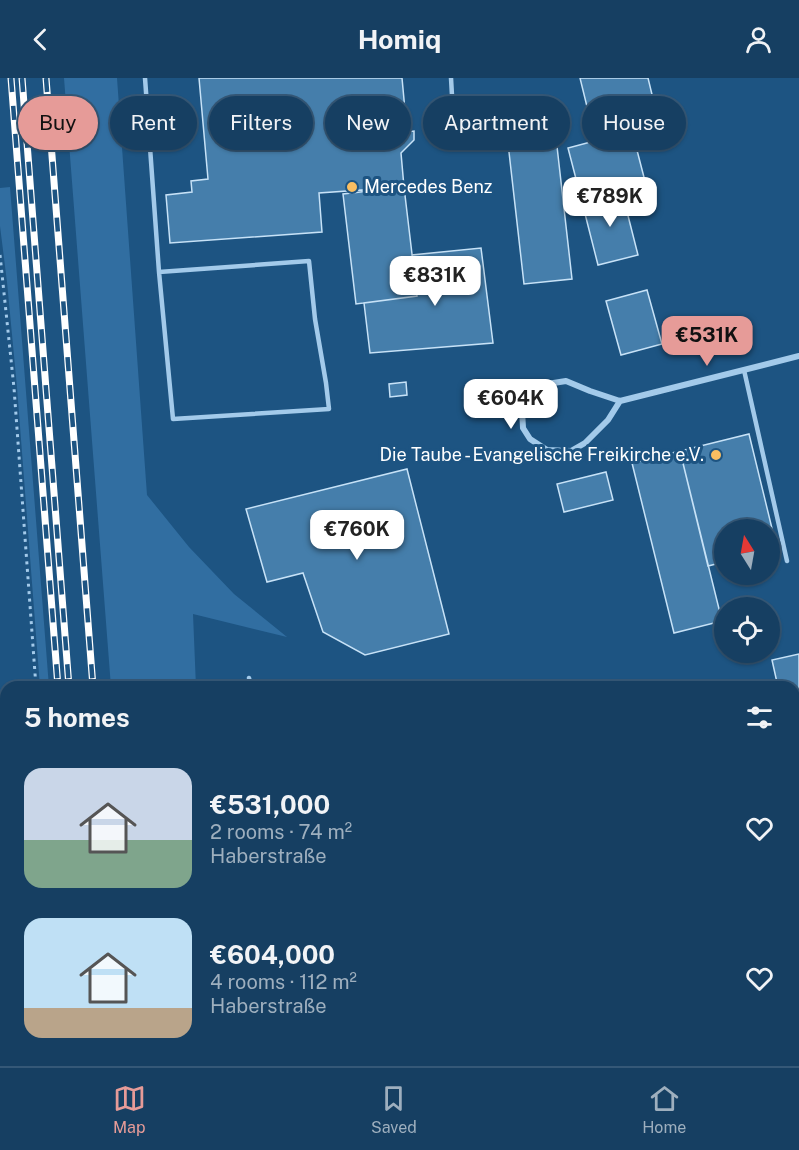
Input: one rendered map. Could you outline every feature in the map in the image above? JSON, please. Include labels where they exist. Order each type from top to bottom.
[{"type":"street","points":[[620,401],[608,420],[595,434],[571,451],[547,450],[530,439],[523,428],[522,410],[529,393],[547,384],[566,381],[620,401],[799,356]]},
{"type":"lane","points":[[145,78],[159,272],[173,419],[329,409],[315,319],[309,261],[159,272]]},
{"type":"lane","points":[[451,78],[452,96]]},
{"type":"lane","points":[[744,370],[787,561]]},
{"type":"path","points":[[0,255],[14,388],[36,681]]},
{"type":"shaded area","points":[[64,78],[117,78],[118,96],[110,96],[110,150],[122,150],[147,495],[189,547],[234,594],[287,637],[193,614],[196,681],[111,681],[70,150],[98,150],[98,96],[65,96]]},
{"type":"shaded area","points":[[10,187],[49,681],[40,681],[17,387],[0,226],[0,188]]},
{"type":"building","points":[[199,78],[402,78],[404,96],[325,96],[325,150],[404,150],[401,153],[404,187],[319,193],[322,232],[170,243],[166,195],[192,192],[191,181],[208,179]]},
{"type":"building","points":[[580,78],[648,78],[652,96],[584,96]]},
{"type":"building","points":[[411,131],[414,131],[414,140],[411,143]]},
{"type":"building","points":[[582,144],[582,150],[637,150],[646,185],[582,202],[569,150]]},
{"type":"building","points":[[509,150],[557,150],[572,279],[524,284]]},
{"type":"building","points":[[404,187],[417,296],[356,304],[343,194]]},
{"type":"building","points":[[622,192],[638,255],[598,265],[582,202]]},
{"type":"building","points":[[481,248],[493,343],[370,353],[364,303],[417,296],[412,255]]},
{"type":"building","points":[[647,290],[662,344],[621,355],[606,301]]},
{"type":"building","points":[[406,382],[407,395],[390,397],[389,384]]},
{"type":"building","points":[[749,434],[770,519],[714,519],[714,564],[708,566],[680,451]]},
{"type":"building","points":[[680,451],[716,597],[714,597],[714,623],[674,633],[632,463]]},
{"type":"building","points":[[407,469],[449,634],[365,655],[323,632],[303,573],[267,582],[246,509]]},
{"type":"building","points":[[606,472],[613,500],[564,512],[557,484]]},
{"type":"building","points":[[799,654],[799,681],[777,681],[773,663],[780,663],[780,658]]},
{"type":"railway","points":[[11,78],[58,681]]},
{"type":"railway","points":[[22,78],[69,681]]},
{"type":"railway","points":[[46,78],[93,681]]},
{"type":"place","name":"Mercedes Benz","points":[[352,187]]},
{"type":"place","name":"Die Taube - Evangelische Freikirche e.V.","points":[[716,455]]}]
